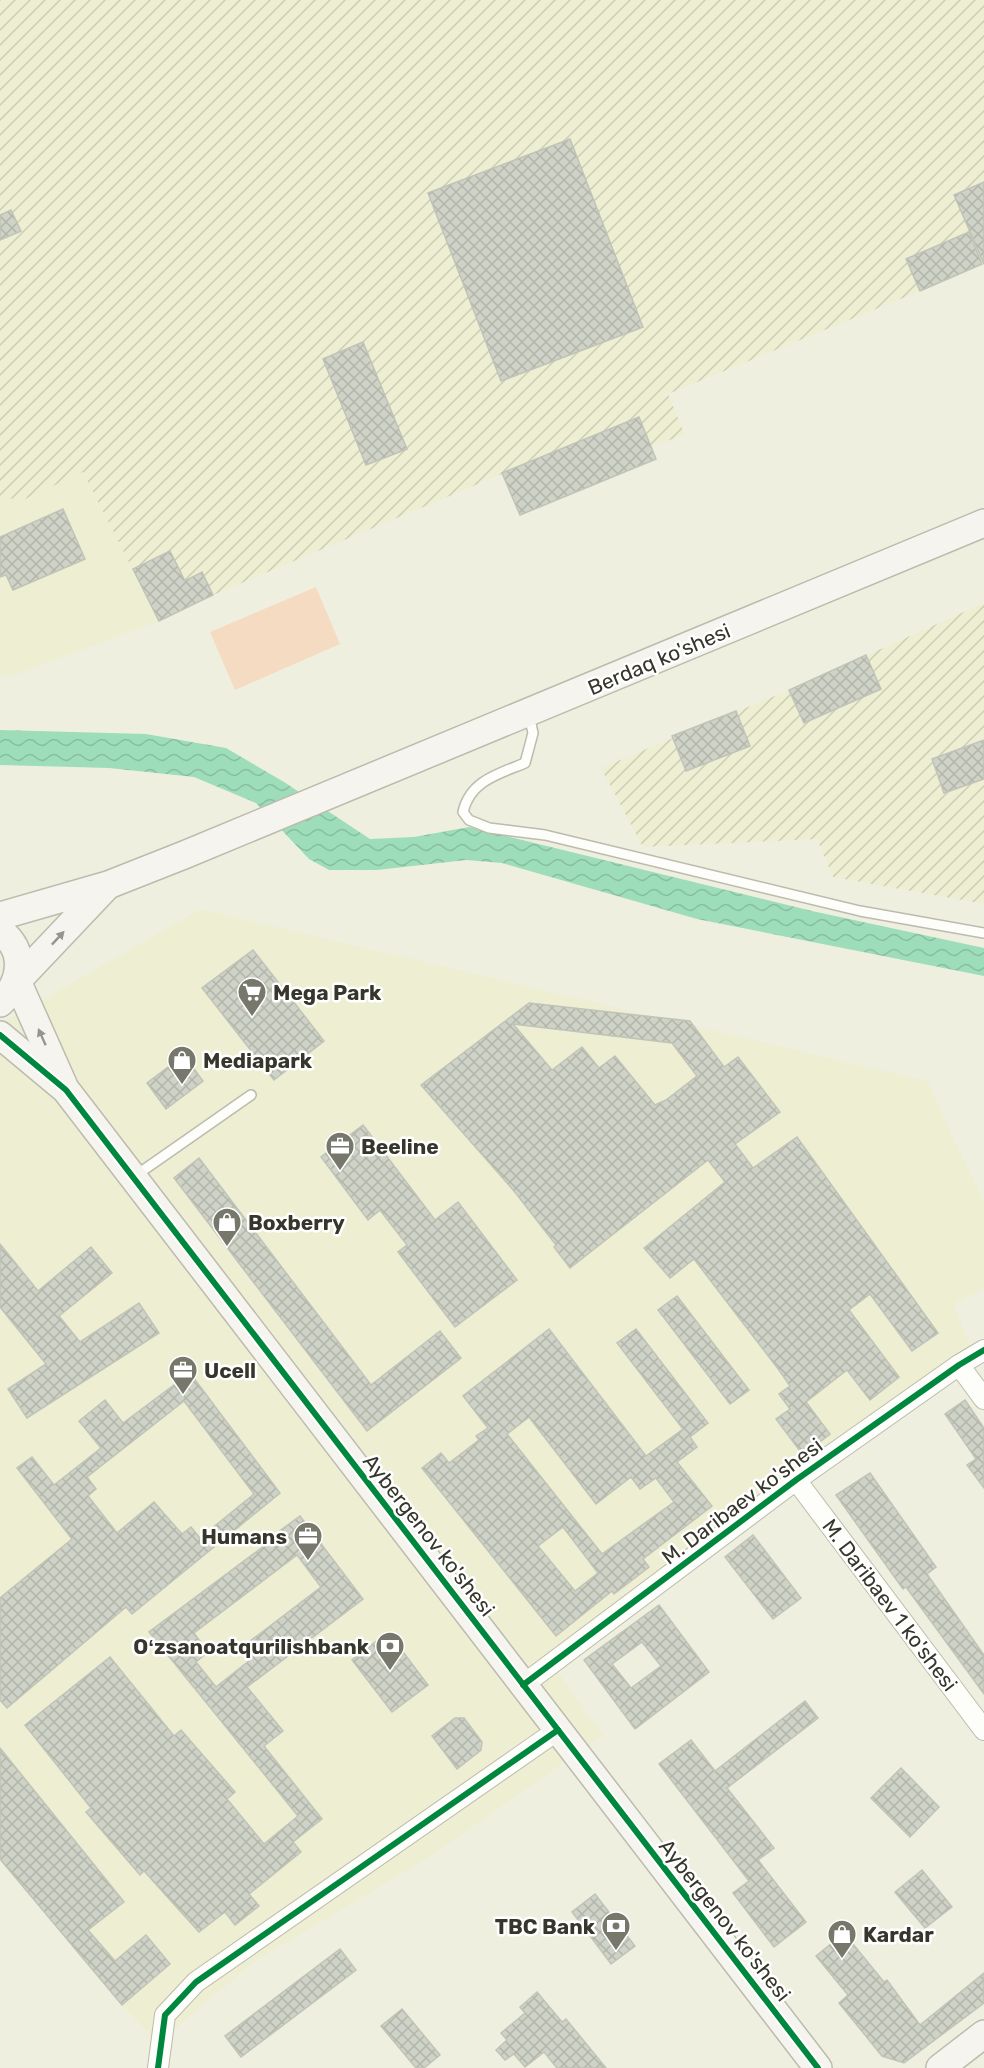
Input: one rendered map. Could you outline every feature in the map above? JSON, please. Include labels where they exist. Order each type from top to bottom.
[{"type":"street","name":"Berdaq ko'shesi","points":[[0,916],[108,885],[184,855],[984,524]]},
{"type":"street","points":[[0,1003],[17,981],[108,885]]},
{"type":"street","points":[[0,931],[7,936],[16,949],[20,965],[17,981]]},
{"type":"street","name":"Aybergenov ko'shesi","points":[[17,981],[66,1090]]},
{"type":"street","name":"Aybergenov ko'shesi","points":[[0,1035],[66,1090],[818,2068]]},
{"type":"street","name":"M. Daribaev ko'shesi","points":[[523,1685],[796,1480],[959,1365],[984,1350]]},
{"type":"street","points":[[959,1365],[984,1399]]},
{"type":"street","name":"M. Daribaev 1 ko'shesi","points":[[796,1480],[984,1730]]},
{"type":"street","points":[[158,2068],[165,2015],[196,1982],[558,1730]]},
{"type":"street","points":[[940,2068],[984,2034]]},
{"type":"lane","points":[[528,713],[533,728],[529,756],[525,763],[487,778],[466,796],[463,812],[469,820],[489,828],[554,837],[860,911],[984,933]]},
{"type":"lane","points":[[133,1178],[250,1095]]},
{"type":"shaded area","points":[[0,0],[984,0],[984,182],[970,231],[906,259],[920,291],[668,394],[685,435],[651,446],[638,417],[213,595],[159,621],[83,472],[25,499],[0,498]]},
{"type":"shaded area","points":[[83,472],[159,621],[12,676],[0,676],[0,498],[25,499]]},
{"type":"shaded area","points":[[316,587],[340,644],[235,690],[210,632]]},
{"type":"shaded area","points":[[984,603],[984,904],[833,877],[817,839],[643,847],[601,768],[789,690]]},
{"type":"shaded area","points":[[201,909],[927,1081],[984,1203],[984,1289],[953,1304],[977,1363],[553,1665],[603,1735],[431,1856],[254,1962],[158,2043],[122,2005],[0,1859],[0,1024]]},
{"type":"water","points":[[0,730],[146,734],[226,748],[284,782],[370,839],[414,837],[469,827],[812,911],[984,948],[984,976],[697,919],[502,863],[466,860],[377,870],[329,870],[309,859],[256,803],[194,777],[109,768],[0,765]]},
{"type":"building","points":[[570,139],[643,327],[501,381],[428,193]]},
{"type":"building","points":[[984,182],[984,264],[954,195]]},
{"type":"building","points":[[11,210],[21,231],[0,240],[0,215]]},
{"type":"building","points":[[969,232],[982,264],[920,291],[906,259]]},
{"type":"building","points":[[363,342],[407,449],[366,465],[323,359]]},
{"type":"building","points":[[639,417],[656,459],[520,515],[502,473]]},
{"type":"building","points":[[63,509],[85,559],[13,590],[6,575],[0,577],[0,537]]},
{"type":"building","points":[[170,551],[185,581],[202,572],[213,595],[159,621],[133,569]]},
{"type":"building","points":[[866,655],[881,689],[804,723],[789,690]]},
{"type":"building","points":[[736,711],[750,746],[686,771],[672,736]]},
{"type":"building","points":[[984,740],[984,779],[944,793],[932,759]]},
{"type":"building","points":[[253,950],[324,1041],[274,1080],[202,988]]},
{"type":"building","points":[[529,1003],[690,1021],[724,1067],[738,1057],[780,1112],[735,1144],[753,1168],[797,1137],[938,1333],[912,1351],[870,1294],[849,1310],[899,1377],[870,1400],[847,1370],[806,1402],[830,1434],[803,1455],[776,1419],[790,1409],[779,1394],[790,1386],[694,1259],[670,1278],[644,1248],[725,1182],[708,1160],[570,1268],[554,1247],[556,1245],[514,1191],[421,1085]],"holes":[[[513,1024],[672,1043],[697,1076],[666,1100],[655,1105],[615,1056],[599,1068],[582,1047],[552,1070]]]},
{"type":"building","points":[[184,1055],[203,1081],[166,1109],[147,1083]]},
{"type":"building","points":[[363,1125],[435,1220],[458,1202],[517,1280],[455,1327],[398,1252],[407,1245],[380,1210],[368,1220],[321,1157]]},
{"type":"building","points":[[199,1158],[371,1385],[440,1331],[461,1358],[367,1431],[174,1178]]},
{"type":"building","points":[[0,1244],[38,1291],[91,1247],[112,1273],[59,1316],[80,1342],[139,1303],[159,1333],[27,1418],[8,1389],[46,1364],[0,1307]]},
{"type":"building","points":[[677,1296],[749,1390],[730,1404],[658,1310]]},
{"type":"building","points":[[549,1329],[646,1456],[683,1429],[617,1343],[636,1329],[708,1423],[690,1437],[697,1447],[677,1462],[712,1506],[643,1559],[649,1567],[614,1594],[612,1591],[556,1636],[422,1468],[441,1453],[449,1463],[479,1440],[476,1436],[488,1428],[463,1396]],"holes":[[[529,1417],[596,1504],[631,1477],[640,1489],[656,1478],[674,1502],[602,1554],[507,1434]],[[563,1527],[598,1573],[575,1591],[538,1546]]]},
{"type":"building","points":[[190,1373],[280,1493],[132,1614],[126,1607],[7,1708],[0,1700],[0,1598],[72,1539],[17,1468],[32,1457],[54,1485],[101,1448],[79,1421],[105,1400],[123,1423]],"holes":[[[184,1401],[254,1494],[200,1538],[191,1527],[182,1534],[154,1502],[117,1533],[88,1496],[96,1489],[87,1477]]]},
{"type":"building","points":[[965,1400],[984,1428],[984,1488],[967,1465],[976,1459],[945,1414]]},
{"type":"building","points":[[870,1473],[936,1567],[927,1574],[984,1655],[984,1694],[906,1587],[903,1589],[836,1495]]},
{"type":"building","points":[[300,1516],[363,1599],[247,1687],[283,1731],[264,1746],[322,1819],[293,1842],[301,1852],[249,1894],[259,1906],[235,1925],[225,1912],[199,1932],[144,1871],[140,1875],[86,1812],[91,1808],[25,1725],[110,1657],[174,1736],[181,1730],[235,1792],[227,1799],[264,1844],[298,1816],[149,1632],[280,1534],[278,1532]],"holes":[[[297,1555],[321,1587],[241,1648],[250,1660],[216,1687],[196,1662],[208,1652],[194,1633]]]},
{"type":"building","points":[[753,1535],[801,1598],[773,1619],[725,1557]]},
{"type":"building","points":[[659,1605],[709,1672],[635,1729],[584,1660]],"holes":[[[642,1642],[661,1666],[631,1688],[612,1664]]]},
{"type":"building","name":"Oʻzsanoatqurilishbank","points":[[388,1632],[428,1685],[392,1712],[352,1660]]},
{"type":"building","points":[[805,1701],[818,1718],[727,1788],[774,1848],[758,1860],[806,1922],[774,1947],[733,1893],[749,1881],[659,1764],[691,1740],[715,1771]]},
{"type":"building","points":[[455,1718],[464,1718],[482,1742],[481,1750],[457,1769],[432,1736]]},
{"type":"building","points":[[0,1748],[124,1902],[88,1930],[115,1961],[146,1935],[170,1964],[122,2005],[0,1859]]},
{"type":"building","points":[[901,1768],[939,1807],[910,1837],[871,1798]]},
{"type":"building","points":[[922,1870],[952,1907],[925,1928],[895,1892]]},
{"type":"building","points":[[595,1894],[635,1946],[611,1964],[572,1912]]},
{"type":"building","points":[[844,1933],[884,1982],[887,1980],[920,2025],[984,1973],[984,2003],[904,2063],[882,2056],[839,2003],[848,1995],[816,1956]]},
{"type":"building","points":[[340,1949],[356,1970],[241,2057],[225,2036]]},
{"type":"building","points":[[537,1992],[562,2022],[566,2019],[606,2068],[557,2068],[544,2052],[525,2067],[514,2054],[505,2060],[496,2050],[507,2040],[501,2033],[525,2013],[520,2007]]},
{"type":"building","points":[[402,2009],[440,2055],[424,2068],[416,2068],[381,2026]]},
{"type":"cycle path","points":[[0,1035],[66,1090],[818,2068]]},
{"type":"cycle path","points":[[523,1685],[796,1480],[959,1365],[984,1350]]},
{"type":"cycle path","points":[[158,2068],[165,2015],[196,1982],[558,1730]]},
{"type":"place","name":"Mega Park","points":[[252,1018]]},
{"type":"place","name":"Mediapark","points":[[182,1086]]},
{"type":"place","name":"Beeline","points":[[340,1172]]},
{"type":"place","name":"Boxberry","points":[[227,1248]]},
{"type":"place","name":"Ucell","points":[[183,1396]]},
{"type":"place","name":"Humans","points":[[308,1562]]},
{"type":"place","name":"Oʻzsanoatqurilishbank","points":[[390,1672]]},
{"type":"place","name":"TBC Bank","points":[[616,1952]]},
{"type":"place","name":"Kardar","points":[[842,1960]]}]
